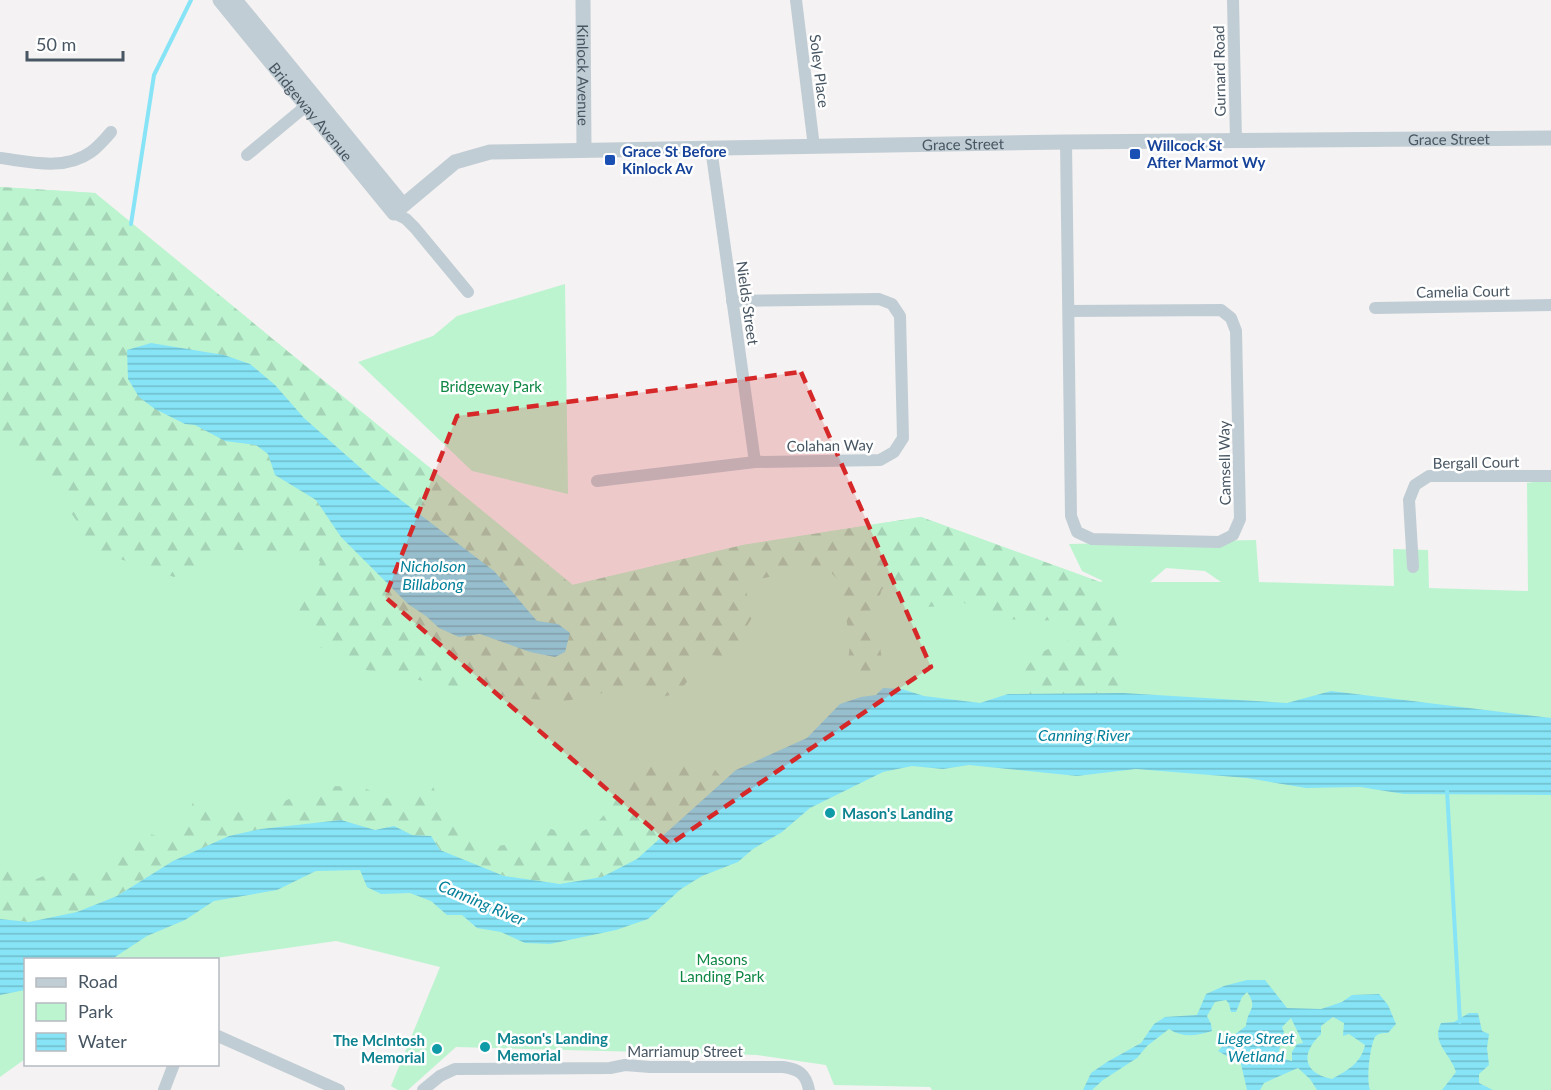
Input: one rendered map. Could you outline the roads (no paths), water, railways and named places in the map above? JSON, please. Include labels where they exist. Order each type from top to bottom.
[{"type":"street","name":"Bridgeway Avenue","points":[[220,0],[311,102],[468,292]]},
{"type":"street","name":"Bridgeway Avenue","points":[[235,0],[311,102]]},
{"type":"street","name":"Kinlock Avenue","points":[[583,0],[584,150]]},
{"type":"street","name":"Soley Place","points":[[796,0],[814,147]]},
{"type":"street","name":"Gurnard Road","points":[[1233,0],[1236,141]]},
{"type":"street","points":[[247,155],[311,102]]},
{"type":"street","points":[[0,158],[50,165],[68,162],[91,152],[111,132]]},
{"type":"street","name":"Grace Street","points":[[401,212],[449,167],[466,158],[490,152],[1066,142],[1551,138]]},
{"type":"street","name":"Camsell Way","points":[[1066,142],[1071,516],[1077,532],[1092,539],[1207,542],[1219,542],[1233,535],[1240,519],[1236,331],[1231,318],[1221,310],[1069,311]]},
{"type":"street","name":"Nields Street","points":[[711,148],[755,462]]},
{"type":"street","name":"Colahan Way","points":[[597,481],[755,462],[880,460],[894,452],[903,438],[900,316],[892,304],[879,299],[732,301]]},
{"type":"street","name":"Camelia Court","points":[[1375,308],[1551,305]]},
{"type":"street","name":"Bergall Court","points":[[1413,567],[1409,500],[1415,485],[1429,476],[1551,476]]},
{"type":"street","points":[[219,1036],[339,1090]]},
{"type":"street","name":"Marriamup Street","points":[[423,1090],[440,1076],[455,1069],[610,1068],[625,1065],[650,1067],[783,1066],[802,1072],[808,1084]]},
{"type":"street","points":[[164,1090],[174,1066]]},
{"type":"water","name":"Nicholson Billabong","points":[[151,343],[224,355],[250,364],[275,385],[304,418],[372,478],[494,571],[537,621],[558,624],[570,633],[565,652],[555,657],[530,652],[480,634],[459,637],[439,628],[408,604],[341,537],[316,500],[275,475],[268,454],[256,445],[225,441],[195,425],[185,424],[155,409],[139,397],[128,379],[127,350]]},
{"type":"water","name":"Canning River","points":[[883,688],[902,689],[924,696],[980,703],[1008,694],[1123,693],[1287,703],[1331,691],[1551,718],[1551,795],[1404,794],[1360,787],[1306,788],[1247,778],[1136,769],[1077,776],[969,765],[943,769],[912,766],[883,772],[810,808],[782,832],[753,849],[738,862],[702,876],[681,889],[648,919],[616,930],[550,944],[525,943],[501,932],[477,928],[462,915],[447,915],[431,901],[410,893],[381,894],[367,887],[360,870],[316,871],[277,890],[214,901],[185,920],[147,936],[114,958],[24,958],[24,990],[0,995],[0,919],[29,922],[77,912],[117,896],[173,861],[229,836],[261,829],[341,820],[375,830],[394,826],[412,835],[431,836],[440,850],[504,876],[560,884],[602,877],[637,859],[736,770],[807,738],[840,704],[876,695]]},
{"type":"water","name":"Liege Street Wetland","points":[[1247,980],[1265,980],[1287,1008],[1321,1009],[1342,1002],[1352,995],[1379,994],[1388,1005],[1396,1024],[1388,1033],[1381,1033],[1373,1041],[1369,1071],[1370,1090],[1317,1090],[1310,1079],[1298,1068],[1264,1083],[1260,1090],[1247,1090],[1241,1064],[1218,1051],[1246,1026],[1252,1006],[1247,992],[1242,997],[1236,1012],[1231,1012],[1226,1000],[1215,1002],[1207,1016],[1212,1031],[1190,1035],[1179,1034],[1169,1029],[1147,1046],[1137,1058],[1092,1090],[1083,1090],[1091,1073],[1141,1043],[1154,1024],[1165,1017],[1197,1015],[1206,994]],"holes":[[[1333,1017],[1344,1023],[1343,1036],[1349,1034],[1365,1045],[1357,1061],[1332,1079],[1315,1072],[1310,1067],[1308,1055],[1314,1041],[1321,1034],[1321,1026]],[[1291,1018],[1303,1043],[1297,1044],[1292,1052],[1292,1061],[1281,1058],[1278,1054],[1284,1032],[1282,1027]]]},
{"type":"water","points":[[1469,1013],[1478,1013],[1482,1031],[1489,1034],[1487,1048],[1489,1065],[1479,1074],[1479,1083],[1493,1090],[1442,1090],[1456,1072],[1438,1036],[1441,1023],[1454,1022]]},
{"type":"waterway","points":[[131,224],[154,75],[191,0]]},
{"type":"waterway","points":[[1447,790],[1460,1022]]},
{"type":"place","name":"Willcock St After Marmot Wy","points":[[1135,154]]},
{"type":"place","name":"Grace St Before Kinlock Av","points":[[610,160]]},
{"type":"place","name":"Mason's Landing","points":[[830,813]]},
{"type":"place","name":"Mason's Landing Memorial","points":[[485,1047]]},
{"type":"place","name":"The McIntosh Memorial","points":[[437,1049]]},
{"type":"park label","name":"Bridgeway Park","points":[[491,386]]},
{"type":"park label","name":"Masons Landing Park","points":[[722,968]]}]
